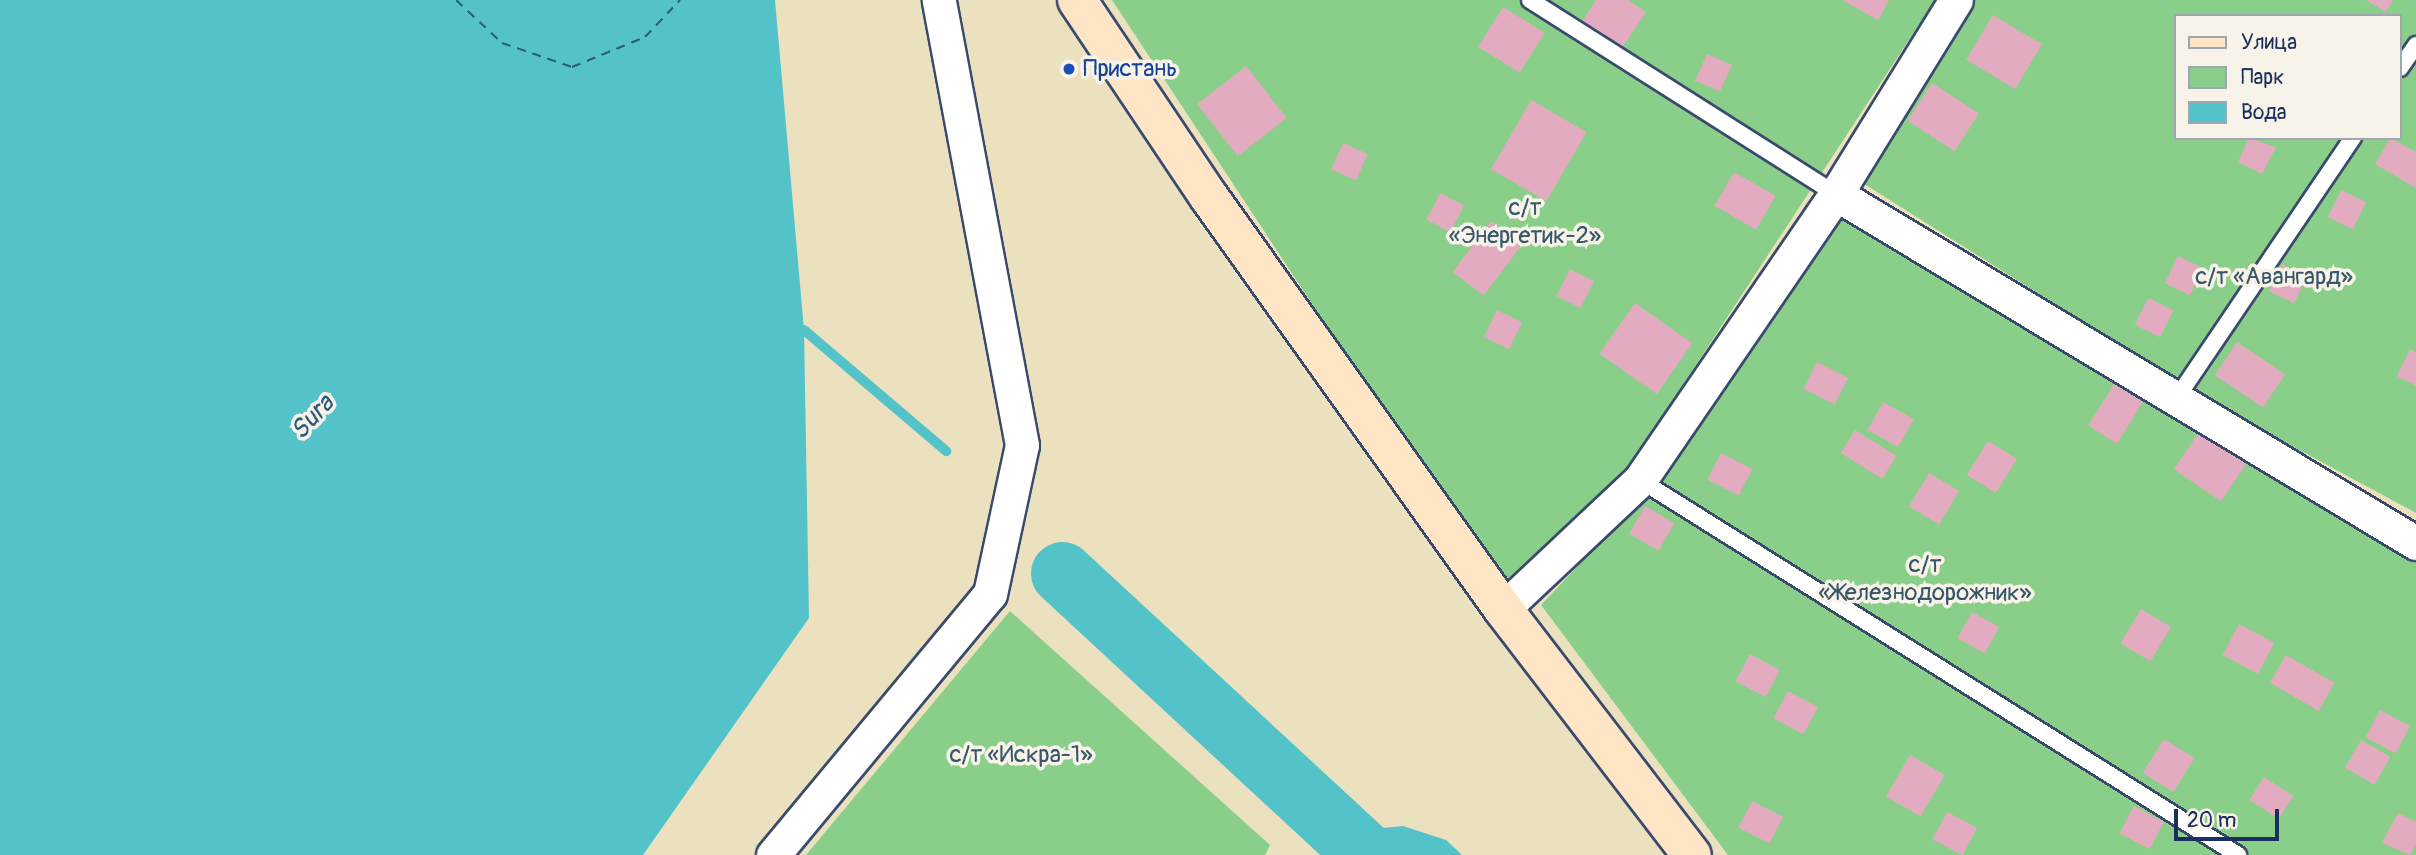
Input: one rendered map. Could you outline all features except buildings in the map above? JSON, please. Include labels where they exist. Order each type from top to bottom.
[{"type":"main road","points":[[1077,0],[1209,197],[1503,609],[1692,855]]},
{"type":"street","points":[[773,855],[990,594],[1023,445],[939,0]]},
{"type":"street","points":[[1503,609],[1640,480],[1836,194],[1956,0]]},
{"type":"street","points":[[1836,194],[2178,396],[2416,543]]},
{"type":"lane","points":[[1530,0],[1836,194]]},
{"type":"lane","points":[[2402,65],[2416,45]]},
{"type":"lane","points":[[2178,396],[2352,140]]},
{"type":"lane","points":[[1640,480],[2238,855]]},
{"type":"green space","name":"с/т «Энергетик-2»","points":[[1112,0],[1935,0],[1633,461],[1509,580],[1318,313]]},
{"type":"green space","name":"с/т «Авангард»","points":[[1973,0],[2416,0],[2416,513],[2209,401],[1861,182]]},
{"type":"green space","name":"с/т «Железнодорожник»","points":[[1842,213],[2416,556],[2416,855],[1728,855],[1541,605],[1661,478]]},
{"type":"green space","name":"с/т «Искра-1»","points":[[1010,611],[1270,845],[1265,855],[806,855]]},
{"type":"water","name":"Sura","points":[[0,0],[775,0],[804,330],[809,618],[643,855],[0,855]]},
{"type":"water","points":[[1403,826],[1446,840],[1462,855],[1337,855],[1373,829]]},
{"type":"waterway","points":[[804,330],[946,451]]},
{"type":"waterway","points":[[1062,573],[1366,855]]},
{"type":"ferry route","points":[[456,0],[502,43],[572,67],[645,37],[680,0]]},
{"type":"place","name":"Пристань","points":[[1069,69]]}]
